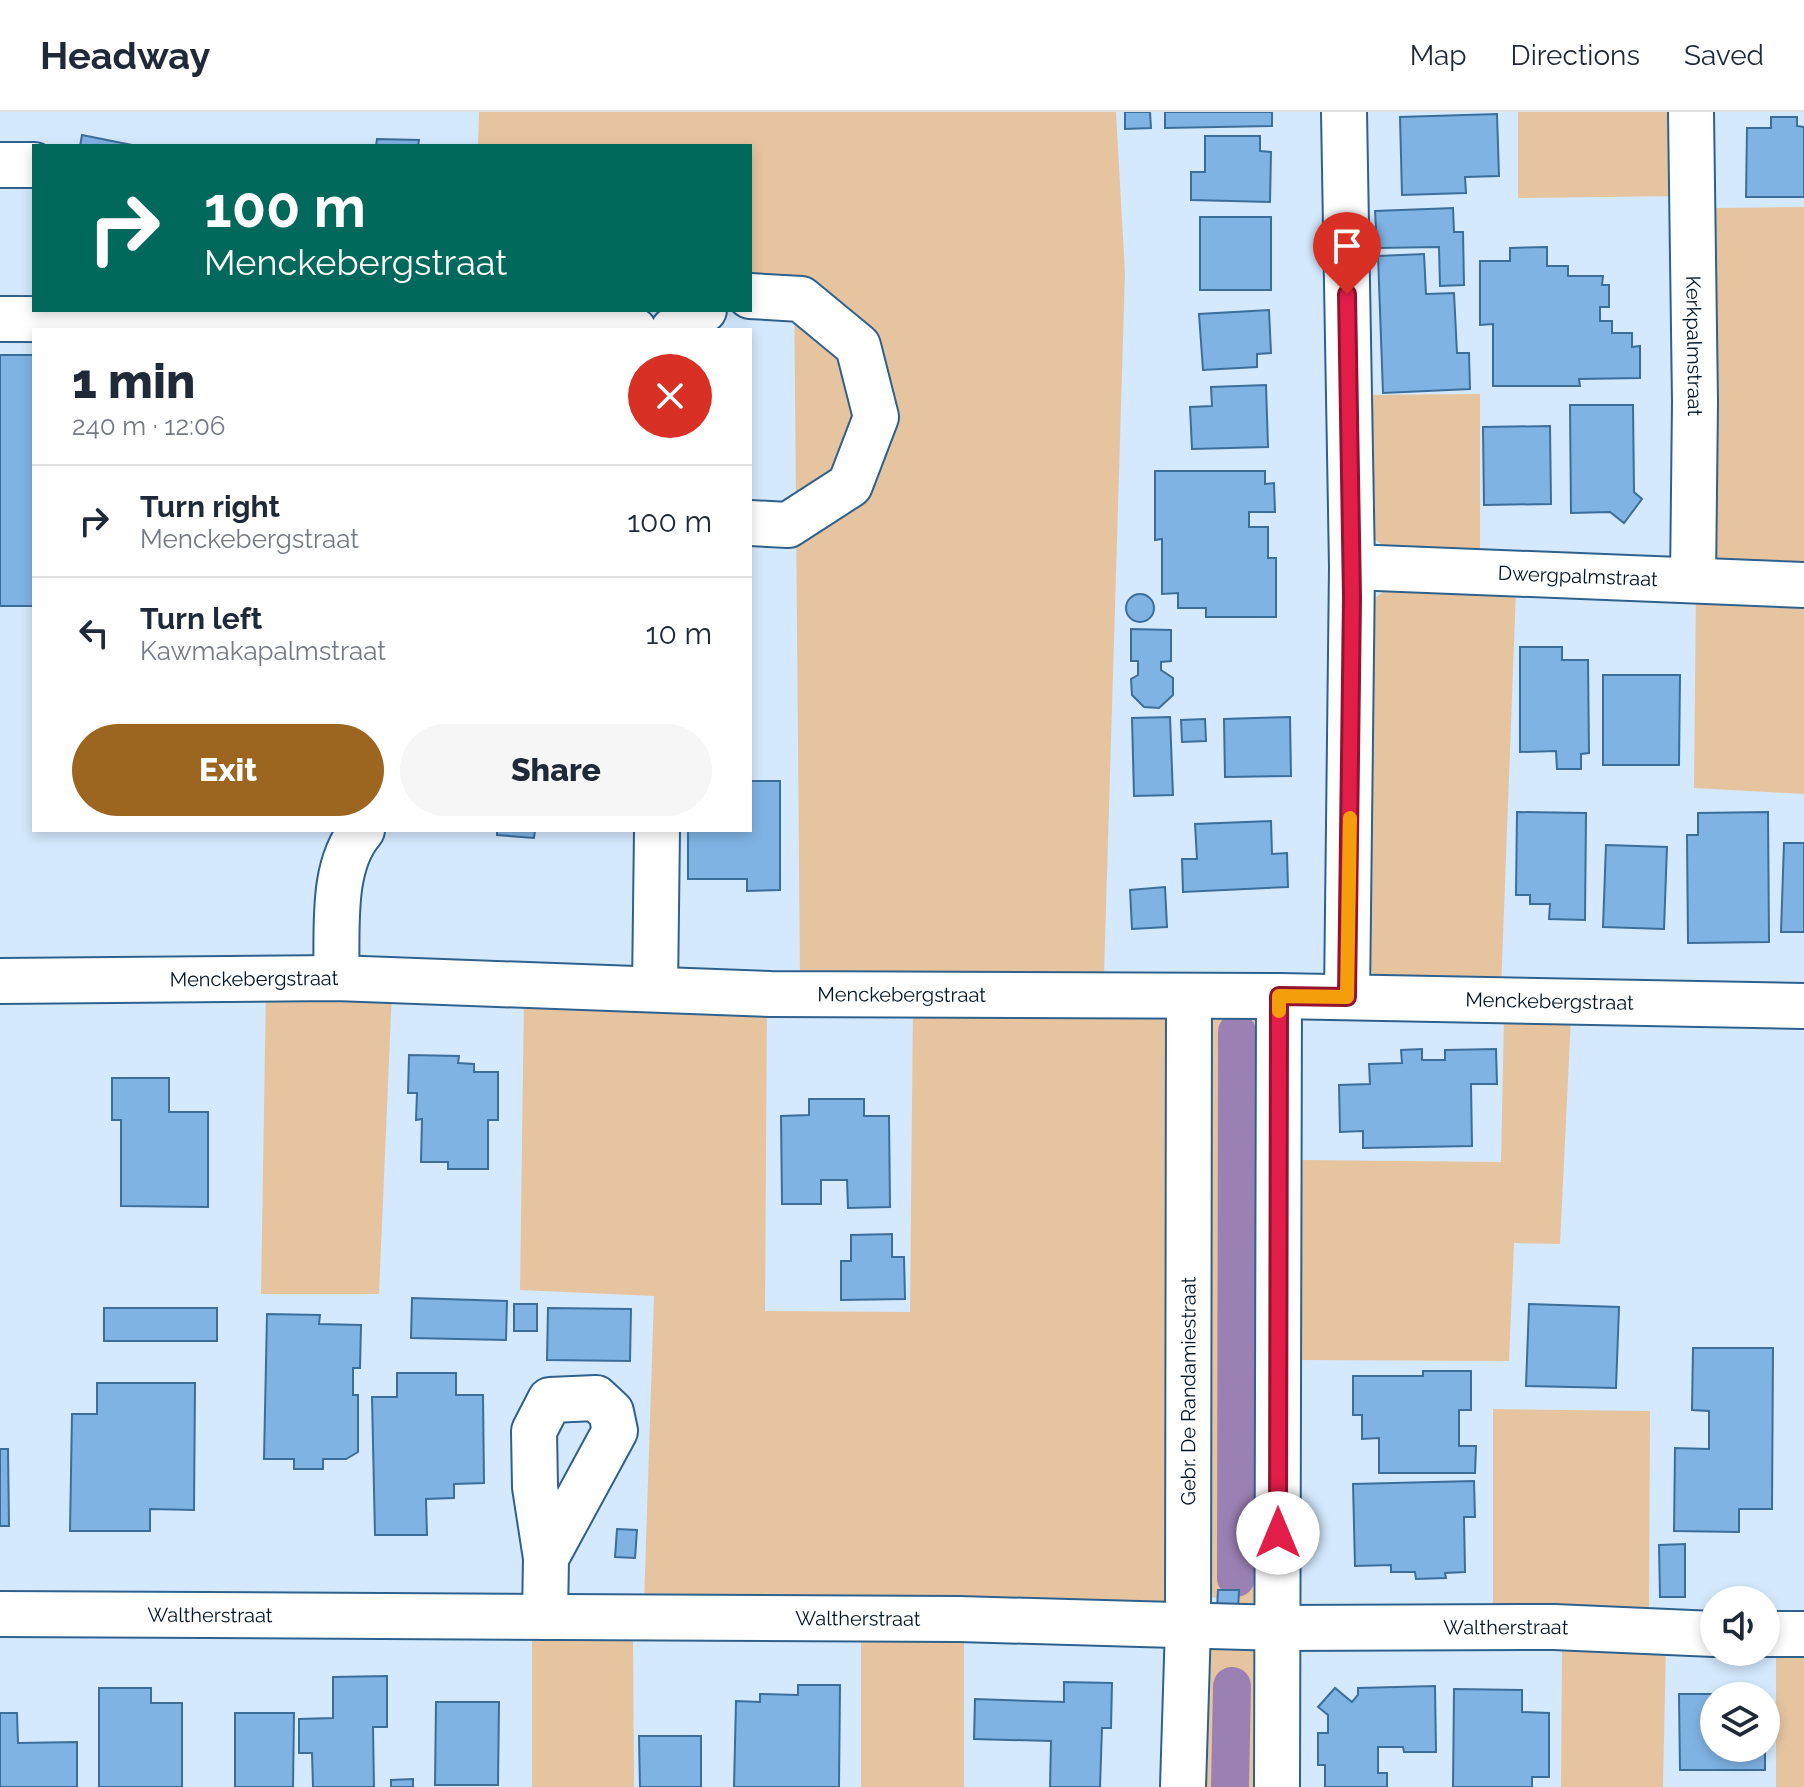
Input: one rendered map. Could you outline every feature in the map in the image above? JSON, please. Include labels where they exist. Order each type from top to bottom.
[{"type":"street","points":[[1344,112],[1352,567],[1347,997]]},
{"type":"street","name":"Kerkpalmstraat","points":[[1691,112],[1695,402],[1693,580]]},
{"type":"street","points":[[0,165],[32,165]]},
{"type":"street","points":[[752,296],[801,299],[858,346],[876,417],[850,485],[788,525],[752,523]]},
{"type":"street","points":[[676,328],[701,312]]},
{"type":"street","points":[[0,319],[562,320],[620,328]]},
{"type":"street","name":"Dwergpalmstraat","points":[[1352,567],[1804,585]]},
{"type":"street","points":[[336,978],[343,862],[351,843],[360,832]]},
{"type":"street","points":[[655,989],[657,832]]},
{"type":"street","name":"Menckebergstraat","points":[[0,981],[336,978],[771,994],[1279,996],[1804,1006]]},
{"type":"street","name":"Gebr. De Randamiestraat","points":[[1183,1787],[1188,1626],[1189,996]]},
{"type":"street","points":[[1277,1787],[1279,996]]},
{"type":"street","points":[[545,1617],[546,1558]]},
{"type":"street","name":"Waltherstraat","points":[[0,1614],[959,1619],[1278,1628],[1554,1627],[1700,1633]]},
{"type":"street","points":[[1780,1634],[1804,1634]]},
{"type":"shaded area","points":[[479,112],[1116,112],[1125,273],[1104,975],[939,972],[800,978],[794,276],[752,276],[752,144],[478,144]]},
{"type":"shaded area","points":[[1518,112],[1679,112],[1682,196],[1518,198]]},
{"type":"shaded area","points":[[1804,207],[1804,575],[1720,562],[1712,549],[1712,531],[1717,403],[1715,208]]},
{"type":"shaded area","points":[[1480,394],[1480,557],[1386,548],[1372,537],[1364,395]]},
{"type":"shaded area","points":[[1387,589],[1516,590],[1501,990],[1376,978],[1367,964],[1367,620],[1375,598]]},
{"type":"shaded area","points":[[1696,589],[1804,597],[1804,794],[1694,788]]},
{"type":"shaded area","points":[[266,985],[392,991],[379,1294],[261,1294]]},
{"type":"shaded area","points":[[524,995],[767,1006],[765,1311],[910,1312],[913,1000],[1161,1008],[1174,1024],[1172,1586],[1165,1606],[644,1604],[654,1296],[520,1290]]},
{"type":"shaded area","points":[[1251,1008],[1266,1028],[1264,1591],[1252,1605],[1206,1596],[1204,1014]]},
{"type":"shaded area","points":[[1504,1017],[1571,1018],[1560,1244],[1514,1243],[1509,1361],[1297,1360],[1301,1160],[1501,1162]]},
{"type":"shaded area","points":[[1493,1409],[1650,1411],[1649,1613],[1493,1610]]},
{"type":"shaded area","points":[[532,1630],[633,1632],[634,1787],[532,1787]]},
{"type":"shaded area","points":[[861,1632],[964,1634],[964,1787],[861,1787]]},
{"type":"shaded area","points":[[1210,1638],[1252,1641],[1261,1654],[1263,1787],[1198,1787]]},
{"type":"shaded area","points":[[1562,1643],[1666,1645],[1663,1787],[1561,1787]]},
{"type":"shaded area","points":[[1780,1649],[1804,1650],[1804,1787],[1776,1787],[1776,1762],[1780,1762],[1780,1682],[1776,1682]]},
{"type":"building","points":[[1125,112],[1150,112],[1151,128],[1125,129]]},
{"type":"building","points":[[1165,112],[1272,112],[1272,126],[1165,128]]},
{"type":"building","points":[[1497,114],[1499,176],[1465,177],[1466,193],[1402,195],[1400,117]]},
{"type":"building","points":[[1771,117],[1797,117],[1797,126],[1804,127],[1804,197],[1746,197],[1747,128],[1771,128]]},
{"type":"building","points":[[82,135],[127,144],[80,144]]},
{"type":"building","points":[[1205,136],[1260,136],[1260,151],[1271,152],[1270,202],[1191,200],[1191,172],[1205,172]]},
{"type":"building","points":[[377,139],[419,140],[418,144],[376,144]]},
{"type":"building","points":[[1453,208],[1454,232],[1463,232],[1464,285],[1440,286],[1439,247],[1377,248],[1375,211]]},
{"type":"building","points":[[1200,217],[1271,217],[1271,290],[1200,290]]},
{"type":"building","points":[[1547,247],[1547,266],[1568,266],[1568,276],[1603,276],[1602,285],[1609,285],[1609,307],[1600,307],[1600,321],[1612,321],[1612,333],[1632,333],[1632,347],[1640,346],[1640,378],[1579,379],[1580,386],[1493,386],[1493,324],[1480,325],[1480,261],[1510,261],[1510,248]]},
{"type":"building","points":[[1424,254],[1426,294],[1454,293],[1457,353],[1469,353],[1470,389],[1383,393],[1378,256]]},
{"type":"building","points":[[1269,310],[1271,353],[1257,354],[1257,367],[1203,370],[1199,314]]},
{"type":"building","points":[[0,355],[32,355],[32,606],[0,606]]},
{"type":"building","points":[[1266,385],[1268,447],[1192,449],[1190,407],[1212,406],[1211,387]]},
{"type":"building","points":[[1570,405],[1633,405],[1634,492],[1642,499],[1624,523],[1610,512],[1571,513]]},
{"type":"building","points":[[1550,426],[1551,504],[1484,505],[1483,427]]},
{"type":"building","points":[[1155,471],[1265,471],[1265,484],[1274,483],[1275,512],[1249,512],[1249,527],[1268,527],[1268,558],[1276,558],[1276,617],[1206,617],[1206,608],[1178,608],[1178,593],[1162,594],[1162,539],[1155,540]]},
{"type":"building","points":[[1140,594],[1150,598],[1154,608],[1150,618],[1140,622],[1130,618],[1126,608],[1130,598]]},
{"type":"building","points":[[1131,629],[1171,630],[1171,661],[1161,662],[1161,670],[1173,678],[1173,695],[1159,708],[1144,707],[1132,695],[1131,679],[1138,675],[1138,661],[1131,661]]},
{"type":"building","points":[[1520,647],[1562,647],[1562,660],[1588,660],[1589,753],[1581,754],[1581,769],[1557,769],[1556,751],[1520,752]]},
{"type":"building","points":[[1603,675],[1680,675],[1679,765],[1603,765]]},
{"type":"building","points":[[1170,717],[1173,795],[1134,796],[1132,718]]},
{"type":"building","points":[[1290,717],[1291,776],[1225,777],[1224,719]]},
{"type":"building","points":[[1205,719],[1206,741],[1182,742],[1181,720]]},
{"type":"building","points":[[752,781],[780,781],[780,890],[747,891],[747,879],[688,879],[688,832],[752,832]]},
{"type":"building","points":[[1517,812],[1586,813],[1585,920],[1549,919],[1550,904],[1530,904],[1530,895],[1516,895]]},
{"type":"building","points":[[1768,812],[1769,942],[1688,943],[1687,835],[1698,835],[1698,813]]},
{"type":"building","points":[[1271,821],[1272,854],[1287,853],[1288,887],[1183,892],[1182,859],[1197,859],[1195,824]]},
{"type":"building","points":[[497,832],[535,832],[534,838],[497,835]]},
{"type":"building","points":[[1784,843],[1804,843],[1804,932],[1781,932]]},
{"type":"building","points":[[1606,845],[1667,847],[1664,929],[1603,927]]},
{"type":"building","points":[[1165,887],[1167,927],[1132,929],[1130,890]]},
{"type":"building","points":[[1422,1049],[1422,1060],[1445,1060],[1445,1050],[1496,1049],[1497,1084],[1471,1084],[1472,1146],[1363,1148],[1363,1131],[1340,1132],[1339,1085],[1370,1084],[1369,1064],[1402,1063],[1401,1050]]},
{"type":"building","points":[[409,1055],[459,1056],[458,1063],[474,1064],[474,1072],[498,1072],[498,1120],[488,1120],[488,1169],[448,1169],[448,1162],[421,1162],[422,1119],[416,1120],[417,1093],[408,1093]]},
{"type":"building","points":[[112,1078],[169,1078],[169,1112],[208,1112],[208,1207],[121,1206],[121,1120],[112,1120]]},
{"type":"building","points":[[809,1099],[864,1099],[864,1116],[889,1116],[890,1207],[848,1208],[847,1180],[821,1180],[821,1204],[782,1204],[781,1116],[809,1115]]},
{"type":"building","points":[[892,1234],[892,1257],[904,1257],[905,1299],[841,1300],[841,1261],[851,1261],[851,1235]]},
{"type":"building","points":[[412,1298],[507,1301],[506,1340],[411,1338]]},
{"type":"building","points":[[514,1304],[537,1304],[537,1331],[514,1331]]},
{"type":"building","points":[[1529,1304],[1619,1307],[1616,1388],[1526,1386]]},
{"type":"building","points":[[104,1308],[217,1308],[217,1341],[104,1341]]},
{"type":"building","points":[[548,1308],[631,1309],[630,1361],[547,1360]]},
{"type":"building","points":[[267,1314],[320,1315],[319,1324],[361,1325],[360,1368],[353,1368],[353,1395],[358,1395],[358,1452],[346,1459],[323,1459],[323,1469],[294,1469],[294,1459],[264,1459]]},
{"type":"building","points":[[1693,1348],[1773,1348],[1772,1509],[1739,1509],[1739,1532],[1674,1531],[1675,1448],[1709,1449],[1709,1411],[1692,1410]]},
{"type":"building","points":[[1423,1371],[1471,1371],[1471,1410],[1459,1410],[1459,1446],[1476,1446],[1475,1473],[1379,1473],[1379,1438],[1362,1439],[1362,1415],[1353,1415],[1353,1376],[1423,1376]]},
{"type":"building","points":[[397,1373],[456,1373],[456,1395],[483,1395],[484,1483],[454,1484],[454,1498],[426,1499],[427,1535],[375,1535],[372,1397],[397,1397]]},
{"type":"building","points":[[97,1383],[195,1383],[194,1510],[150,1509],[150,1531],[70,1531],[72,1414],[97,1414]]},
{"type":"building","points":[[0,1449],[8,1449],[9,1526],[0,1526]]},
{"type":"building","points":[[1474,1481],[1475,1517],[1464,1517],[1465,1572],[1445,1573],[1446,1578],[1416,1579],[1415,1572],[1391,1572],[1391,1565],[1355,1566],[1353,1484]]},
{"type":"building","points":[[617,1529],[637,1530],[635,1558],[615,1557]]},
{"type":"building","points":[[1685,1544],[1685,1597],[1660,1597],[1659,1545]]},
{"type":"building","points":[[1218,1590],[1239,1590],[1238,1611],[1217,1610]]},
{"type":"building","points":[[387,1676],[387,1727],[373,1727],[374,1787],[313,1787],[312,1753],[299,1753],[299,1719],[333,1718],[333,1677]]},
{"type":"building","points":[[1064,1682],[1112,1683],[1111,1728],[1102,1728],[1100,1787],[1050,1787],[1051,1741],[974,1739],[975,1699],[1064,1702]]},
{"type":"building","points":[[798,1685],[840,1685],[839,1787],[734,1787],[736,1701],[760,1702],[760,1694],[798,1695]]},
{"type":"building","points":[[1435,1686],[1436,1752],[1404,1752],[1403,1747],[1378,1747],[1378,1773],[1387,1773],[1387,1787],[1325,1787],[1325,1765],[1318,1765],[1318,1733],[1328,1733],[1328,1715],[1318,1707],[1335,1688],[1352,1702],[1358,1695],[1358,1688]]},
{"type":"building","points":[[99,1688],[151,1688],[151,1703],[182,1703],[182,1787],[99,1787]]},
{"type":"building","points":[[1454,1689],[1522,1690],[1522,1712],[1549,1713],[1549,1777],[1532,1777],[1532,1787],[1453,1787]]},
{"type":"building","points":[[1679,1694],[1700,1694],[1700,1762],[1765,1762],[1765,1770],[1680,1770]]},
{"type":"building","points":[[436,1702],[499,1702],[498,1785],[435,1785]]},
{"type":"building","points":[[0,1713],[17,1713],[18,1743],[77,1742],[77,1787],[0,1787]]},
{"type":"building","points":[[235,1713],[294,1713],[293,1787],[235,1787]]},
{"type":"building","points":[[639,1736],[701,1736],[701,1787],[640,1787]]},
{"type":"building","points":[[413,1779],[413,1787],[391,1787],[391,1780]]},
{"type":"waterway","points":[[1236,1578],[1237,1032]]},
{"type":"waterway","points":[[1230,1787],[1232,1686]]},
{"type":"slow traffic","points":[[1279,1011],[1279,996],[1347,997],[1350,818]]},
{"type":"route","points":[[1278,1533],[1279,996],[1347,997],[1352,597],[1347,294]]}]
